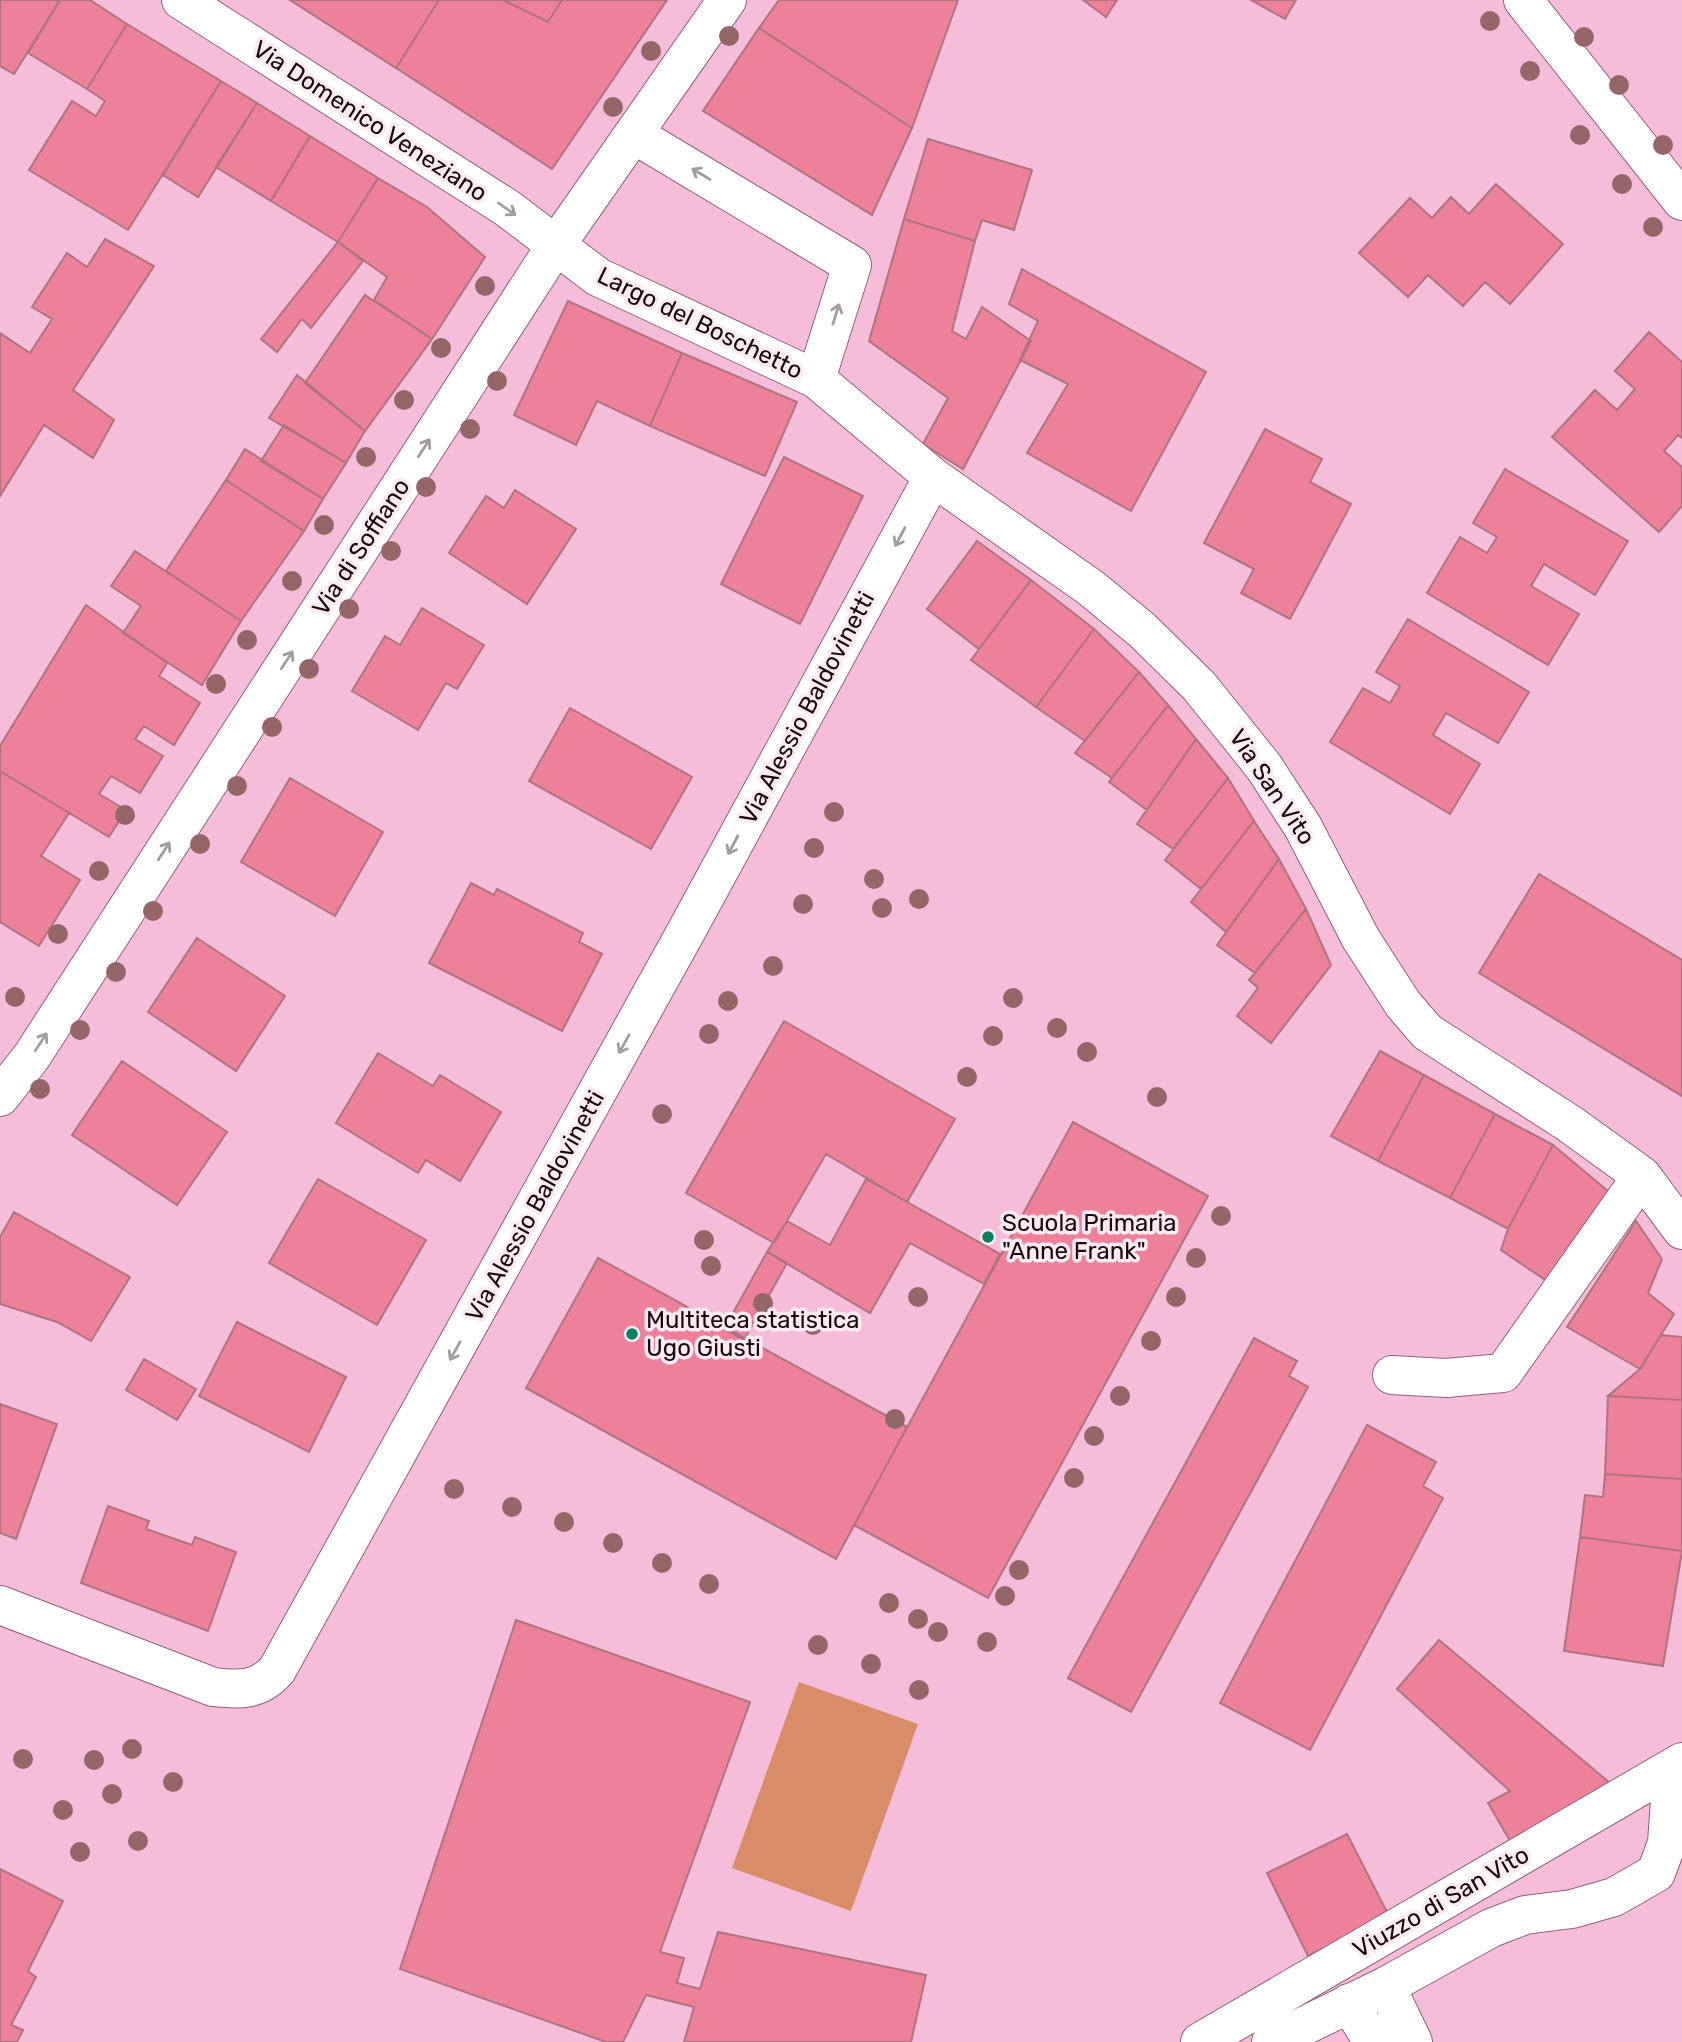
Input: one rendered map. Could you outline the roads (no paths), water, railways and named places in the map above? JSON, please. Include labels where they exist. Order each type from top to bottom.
[{"type":"street","name":"Via Domenico Veneziano","points":[[181,0],[507,208],[556,245]]},
{"type":"street","name":"Via di Soffiano","points":[[0,1097],[32,1056],[556,245],[727,0]]},
{"type":"street","points":[[1523,0],[1682,201]]},
{"type":"street","name":"Largo del Boschetto","points":[[556,245],[598,277],[816,379],[852,265],[635,135]]},
{"type":"street","name":"Via San Vito","points":[[816,379],[933,477],[1091,588],[1142,630],[1199,686],[1265,767],[1303,827],[1361,939],[1403,1004],[1427,1032],[1570,1124],[1642,1176],[1682,1230]]},
{"type":"street","name":"Via Alessio Baldovinetti","points":[[0,1605],[213,1687],[245,1689],[260,1686],[278,1670],[688,928],[933,477]]},
{"type":"street","points":[[1392,1375],[1446,1378],[1503,1373],[1642,1176]]},
{"type":"street","points":[[1271,2042],[1386,1986],[1491,1928],[1525,1915],[1572,1909],[1614,1897],[1656,1873],[1667,1843],[1673,1768]]},
{"type":"street","name":"Viuzzo di San Vito","points":[[1200,2042],[1673,1768]]},
{"type":"street","points":[[1386,1986],[1413,2042]]},
{"type":"street","points":[[1349,2003],[1373,2042]]},
{"type":"place","name":"Scuola Primaria \"Anne Frank\"","points":[[988,1237]]},
{"type":"place","name":"Multiteca statistica Ugo Giusti","points":[[632,1334]]}]
